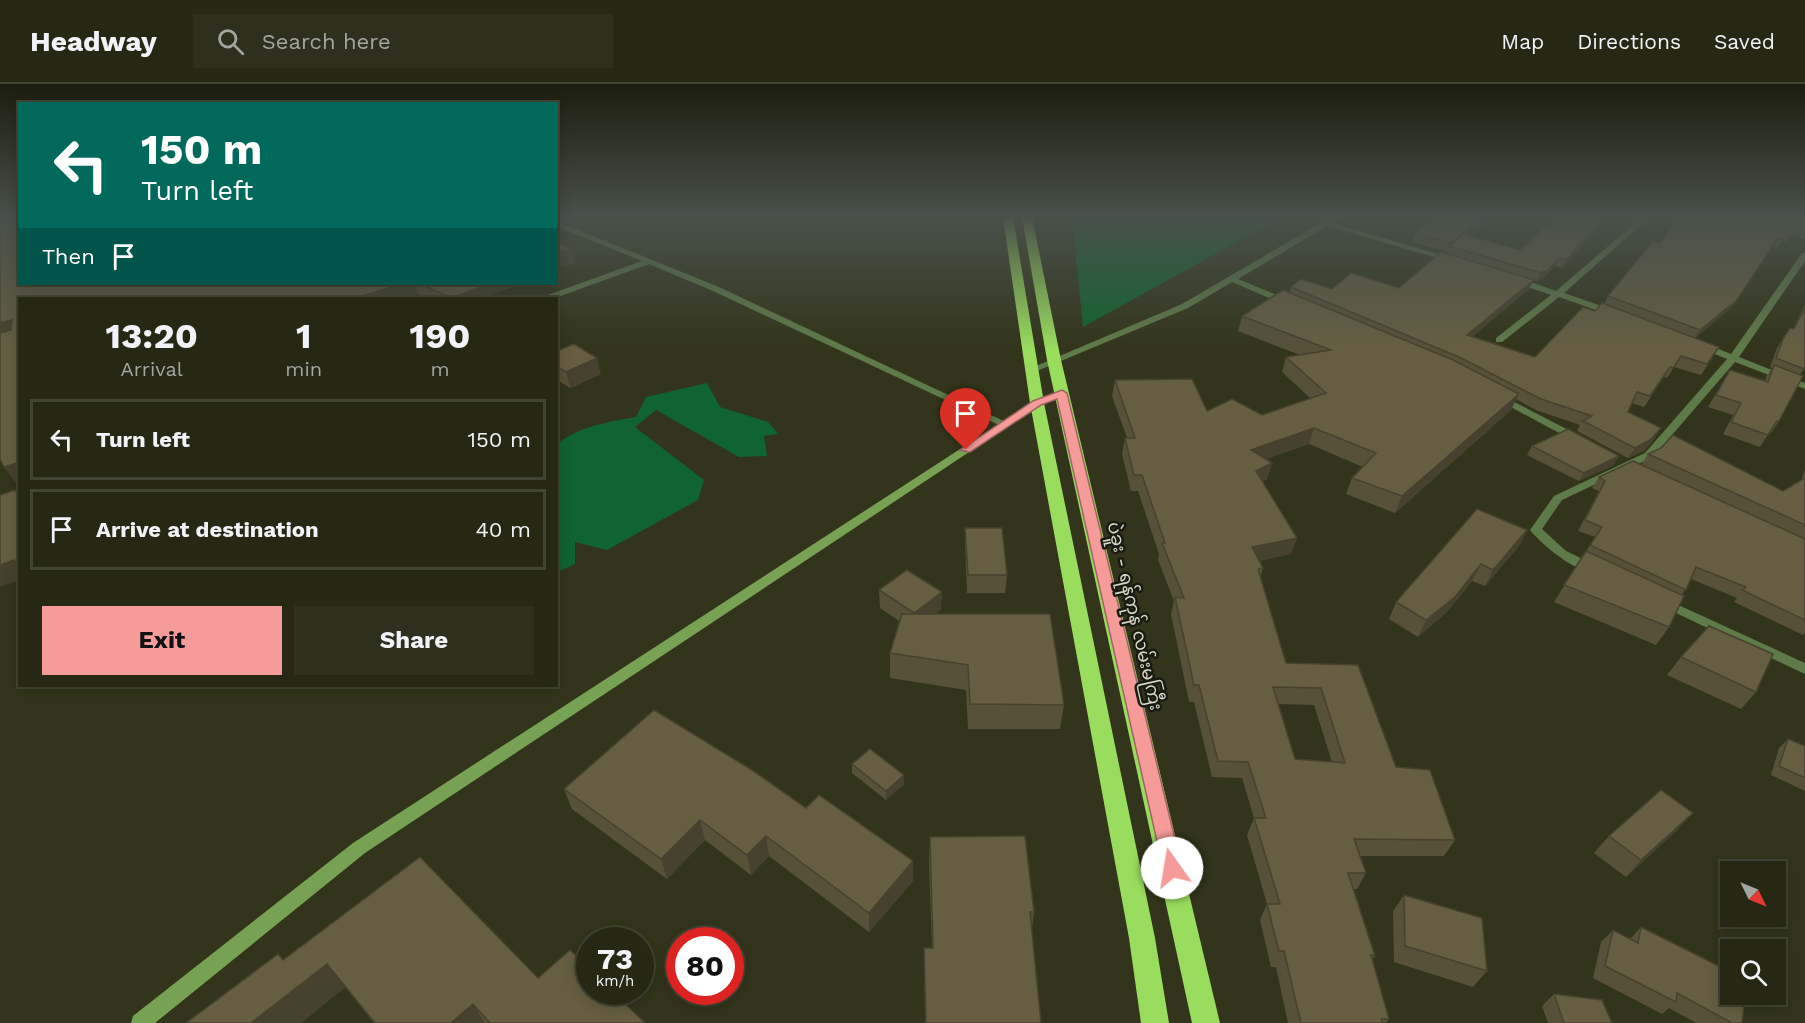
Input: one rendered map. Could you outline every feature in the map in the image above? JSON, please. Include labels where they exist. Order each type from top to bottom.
[{"type":"highway","points":[[1015,261],[1034,369],[1037,403],[1142,938],[1155,1023]]},
{"type":"highway","name":"ပဲခူး - ရန်ကုန် လမ်းမကြီး","points":[[1035,261],[1054,360],[1206,1023]]},
{"type":"street","points":[[645,261],[716,289],[1005,424]]},
{"type":"street","points":[[1034,369],[1185,306],[1263,261]]},
{"type":"street","points":[[1499,340],[1560,293],[1597,261]]},
{"type":"street","points":[[1604,574],[1562,554],[1536,530],[1558,498],[1649,455],[1733,358],[1801,261]]},
{"type":"street","points":[[551,297],[648,262]]},
{"type":"street","points":[[1507,277],[1560,293],[1625,317]]},
{"type":"street","points":[[1232,279],[1297,307]]},
{"type":"street","points":[[1690,341],[1805,386]]},
{"type":"street","points":[[140,1023],[359,848],[1037,403],[1062,393]]},
{"type":"street","points":[[1493,394],[1587,444]]},
{"type":"street","points":[[1647,594],[1805,669]]},
{"type":"shaded area","points":[[1076,261],[1203,261],[1083,327]]},
{"type":"shaded area","points":[[707,383],[720,407],[768,422],[778,434],[764,436],[767,456],[739,457],[656,410],[635,427],[704,480],[698,500],[607,550],[575,542],[575,564],[558,572],[558,443],[585,429],[636,417],[646,397]]},
{"type":"building","points":[[0,261],[18,261],[18,285],[399,285],[358,297],[18,297],[18,463],[4,467],[0,459],[0,333],[11,330],[12,320],[0,323]]},
{"type":"building","points":[[1431,261],[1470,261],[1534,280],[1467,335],[1535,357],[1583,307],[1595,311],[1602,303],[1719,347],[1707,364],[1681,356],[1673,368],[1670,367],[1650,396],[1637,392],[1628,412],[1661,428],[1650,440],[1635,448],[1583,421],[1592,416],[1541,399],[1459,357],[1291,287],[1301,279],[1332,289],[1351,273],[1399,288]]},
{"type":"building","points":[[1499,261],[1556,261],[1547,271],[1541,273]]},
{"type":"building","points":[[1637,261],[1763,261],[1737,300],[1700,330],[1608,296]]},
{"type":"building","points":[[422,285],[485,285],[455,297]]},
{"type":"building","points":[[1283,290],[1453,360],[1519,394],[1402,496],[1352,478],[1376,453],[1314,428],[1251,450],[1272,463],[1256,471],[1297,538],[1252,547],[1263,568],[1258,569],[1286,663],[1358,665],[1396,767],[1430,770],[1455,840],[1354,839],[1366,873],[1348,873],[1375,956],[1371,955],[1389,1019],[1381,1019],[1383,1023],[1301,1023],[1284,951],[1279,951],[1267,904],[1280,904],[1254,818],[1266,818],[1248,762],[1218,761],[1199,685],[1194,685],[1175,597],[1184,598],[1162,543],[1165,543],[1142,475],[1134,475],[1125,438],[1135,438],[1115,380],[1192,379],[1207,411],[1232,399],[1262,415],[1326,393],[1286,357],[1331,350],[1242,316]],"holes":[[[1273,687],[1321,688],[1345,763],[1295,759]]]},
{"type":"building","points":[[1805,308],[1804,369],[1776,358],[1783,339],[1790,328],[1794,329]]},
{"type":"building","points":[[574,344],[597,358],[566,372],[558,367],[558,350]]},
{"type":"building","points":[[1774,365],[1803,376],[1779,421],[1768,435],[1731,422],[1741,403],[1716,395],[1730,370],[1768,382]]},
{"type":"building","points":[[1568,429],[1619,456],[1584,473],[1532,446]]},
{"type":"building","points":[[1673,435],[1783,491],[1805,478],[1805,525],[1648,454],[1661,448]]},
{"type":"building","points":[[1633,461],[1805,539],[1805,620],[1742,590],[1746,587],[1696,567],[1686,590],[1590,545],[1602,527],[1585,520],[1605,481],[1599,477]]},
{"type":"building","points":[[15,490],[18,496],[18,566],[14,560],[0,565],[0,495]]},
{"type":"building","points":[[1477,509],[1527,530],[1493,570],[1481,564],[1455,597],[1426,620],[1396,602]]},
{"type":"building","points":[[965,528],[1002,528],[1007,575],[968,575]]},
{"type":"building","points":[[1586,551],[1684,596],[1669,627],[1564,585]]},
{"type":"building","points":[[907,570],[942,592],[914,613],[879,590]]},
{"type":"building","points":[[902,614],[1050,614],[1064,705],[970,704],[968,665],[890,653]]},
{"type":"building","points":[[1709,626],[1773,654],[1756,692],[1681,657]]},
{"type":"building","points":[[654,710],[752,770],[806,808],[819,795],[913,861],[869,913],[766,836],[747,855],[700,820],[661,859],[564,789]]},
{"type":"building","points":[[1788,739],[1805,746],[1805,778],[1779,766]]},
{"type":"building","points":[[870,749],[904,775],[886,791],[852,764]]},
{"type":"building","points":[[1661,790],[1693,813],[1641,860],[1609,836]]},
{"type":"building","points":[[1025,836],[1034,912],[1030,912],[1041,1023],[926,1023],[924,948],[933,948],[930,837]]},
{"type":"building","points":[[420,857],[538,978],[570,950],[576,956],[576,1005],[626,1005],[645,1023],[490,1023],[473,1004],[451,1023],[375,1023],[327,964],[251,1023],[186,1023],[278,954],[283,960]]},
{"type":"building","points":[[1404,895],[1482,918],[1487,971],[1405,946]]},
{"type":"building","points":[[1641,927],[1720,966],[1720,1005],[1744,1005],[1742,1023],[1732,1023],[1677,993],[1676,1002],[1605,966],[1613,930],[1638,943]]},
{"type":"building","points":[[1554,994],[1602,1000],[1612,1023],[1564,1023]]},
{"type":"route","points":[[966,450],[1037,403],[1062,393],[1172,868]]}]
